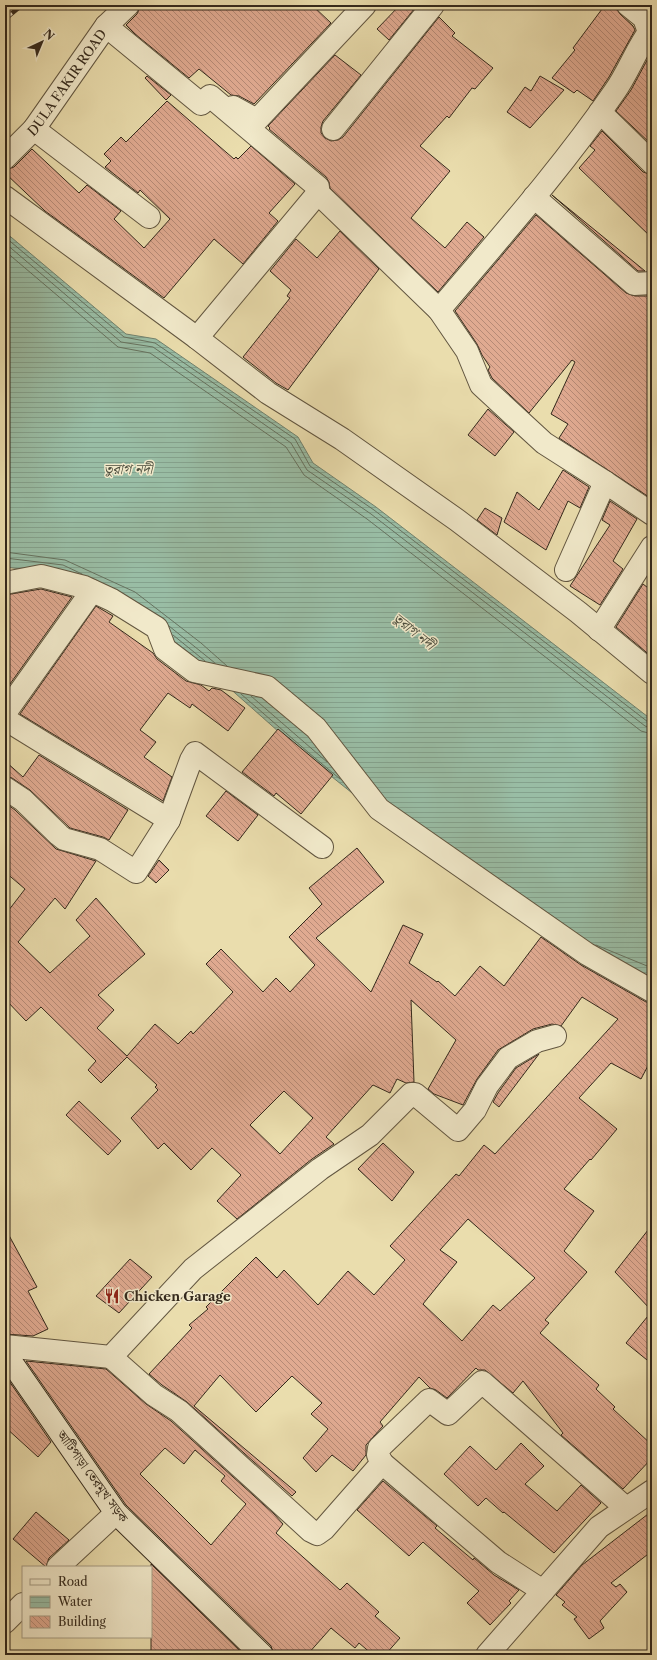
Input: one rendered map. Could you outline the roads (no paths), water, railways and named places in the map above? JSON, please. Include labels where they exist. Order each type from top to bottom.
[{"type":"street","name":"DULA FAKIR ROAD","points":[[5,158],[34,129],[106,26],[128,5]]},
{"type":"street","points":[[210,96],[257,120],[365,5]]},
{"type":"street","points":[[332,129],[433,5]]},
{"type":"street","points":[[438,310],[534,197],[616,90],[650,30],[644,18],[628,5]]},
{"type":"street","points":[[106,26],[201,104],[210,96]]},
{"type":"street","points":[[210,96],[318,187],[318,192],[438,310],[467,352],[481,385],[544,443],[606,482],[652,514]]},
{"type":"street","points":[[600,112],[652,162]]},
{"type":"street","points":[[34,129],[149,217]]},
{"type":"street","points":[[197,338],[318,192]]},
{"type":"street","points":[[5,197],[197,338],[268,393],[342,439],[457,520],[652,673]]},
{"type":"street","points":[[534,197],[634,284],[652,283]]},
{"type":"street","points":[[566,570],[606,482]]},
{"type":"street","points":[[598,630],[652,547]]},
{"type":"street","points":[[5,583],[41,576],[84,587],[112,600],[157,628],[165,649],[194,671],[267,687],[316,728],[379,809],[587,954],[652,991]]},
{"type":"street","points":[[92,591],[6,719],[169,820]]},
{"type":"street","points":[[5,788],[23,800],[59,836],[64,839],[100,849],[136,872],[169,820],[195,753],[322,847]]},
{"type":"street","points":[[111,1357],[193,1269],[320,1169],[370,1135],[411,1094],[415,1094],[458,1130],[475,1110],[487,1086],[508,1058],[537,1041],[555,1036]]},
{"type":"street","points":[[5,1346],[111,1357],[154,1395],[179,1411],[311,1531],[317,1534],[324,1529],[382,1463]]},
{"type":"street","name":"আটিপাড়া তেরমুখ সড়ক","points":[[5,1353],[116,1513],[262,1655]]},
{"type":"street","points":[[543,1591],[498,1562],[382,1463],[378,1455],[380,1448],[429,1400],[448,1414],[482,1382],[626,1508]]},
{"type":"street","points":[[487,1655],[599,1527],[652,1491]]},
{"type":"street","points":[[59,1566],[116,1513]]},
{"type":"street","points":[[5,1622],[22,1605]]},
{"type":"water","name":"তুরাগ নদী","points":[[5,232],[126,334],[156,339],[298,437],[313,463],[376,507],[652,720],[652,984],[438,862],[306,756],[191,654],[128,606],[61,574],[5,567]]},
{"type":"railway","points":[[5,19],[22,5]]},
{"type":"place","name":"Chicken Garage","points":[[112,1296]]}]
